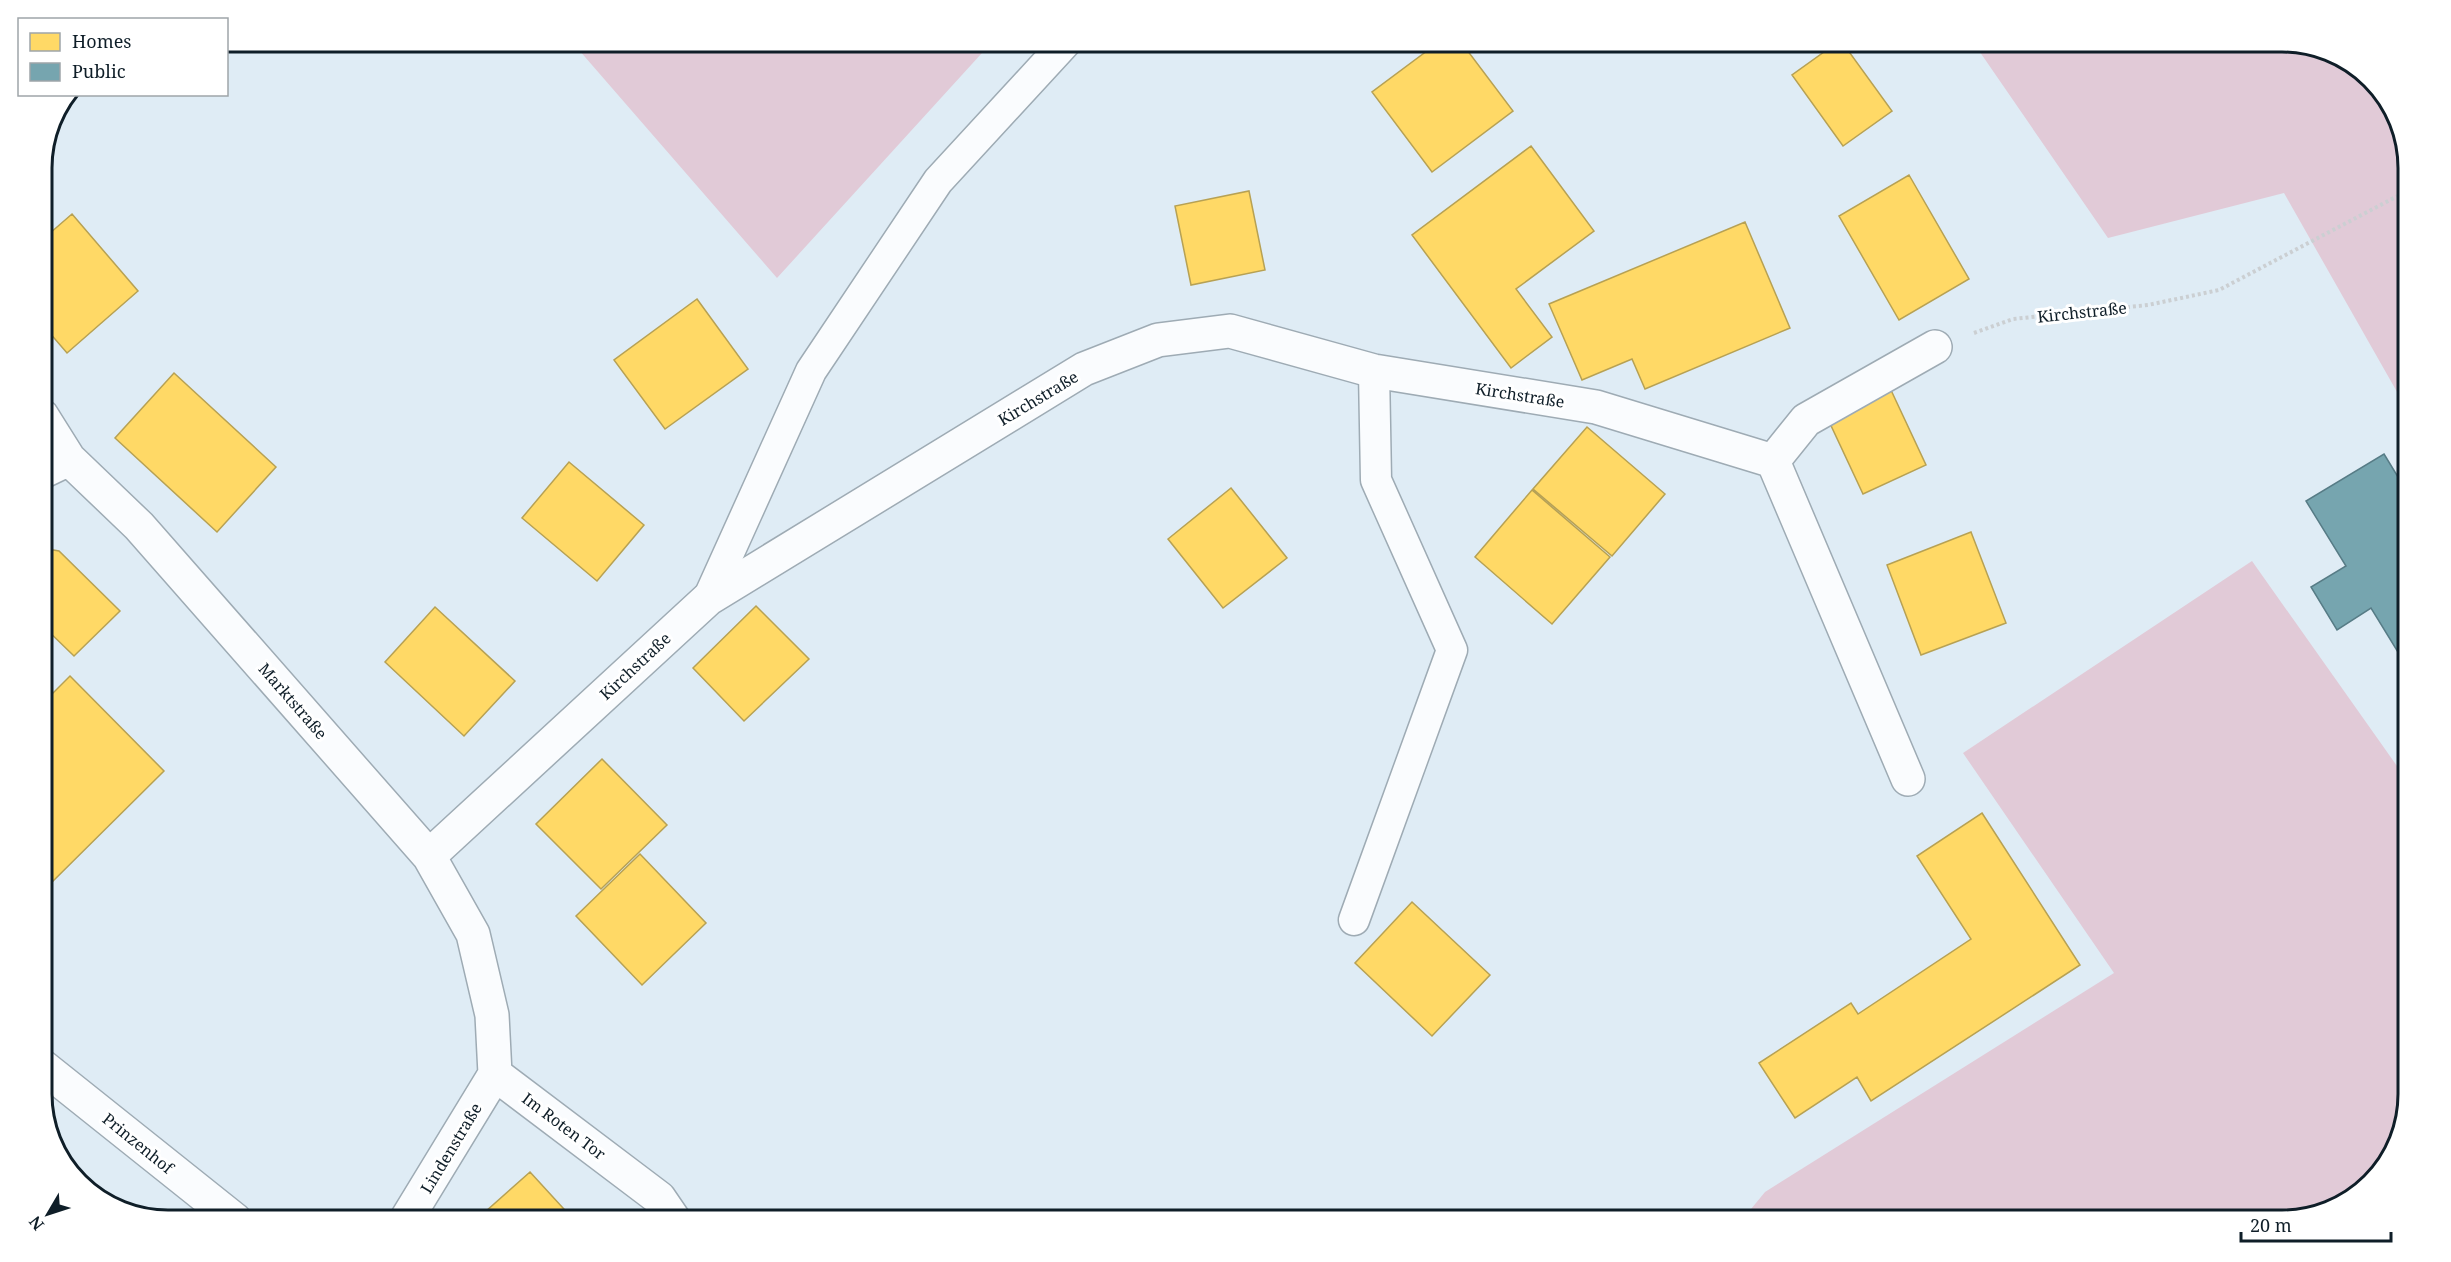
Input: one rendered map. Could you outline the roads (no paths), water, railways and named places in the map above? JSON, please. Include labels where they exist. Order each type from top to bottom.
[{"type":"street","name":"Kirchstraße","points":[[429,856],[708,599],[1084,369],[1158,340],[1230,331],[1374,371],[1596,407],[1773,461]]},
{"type":"street","points":[[1908,779],[1773,461],[1806,420],[1935,347]]},
{"type":"street","name":"Marktstraße","points":[[56,465],[139,526],[429,856],[473,934],[492,1015],[495,1074]]},
{"type":"street","name":"Lindenstraße","points":[[412,1210],[495,1074]]},
{"type":"street","name":"Im Roten Tor","points":[[495,1074],[659,1198],[667,1210]]},
{"type":"street","name":"Prinzenhof","points":[[53,1075],[222,1210]]},
{"type":"lane","points":[[708,599],[811,371],[938,181],[1056,53]]},
{"type":"lane","points":[[1354,920],[1452,650],[1376,480],[1374,371]]}]
